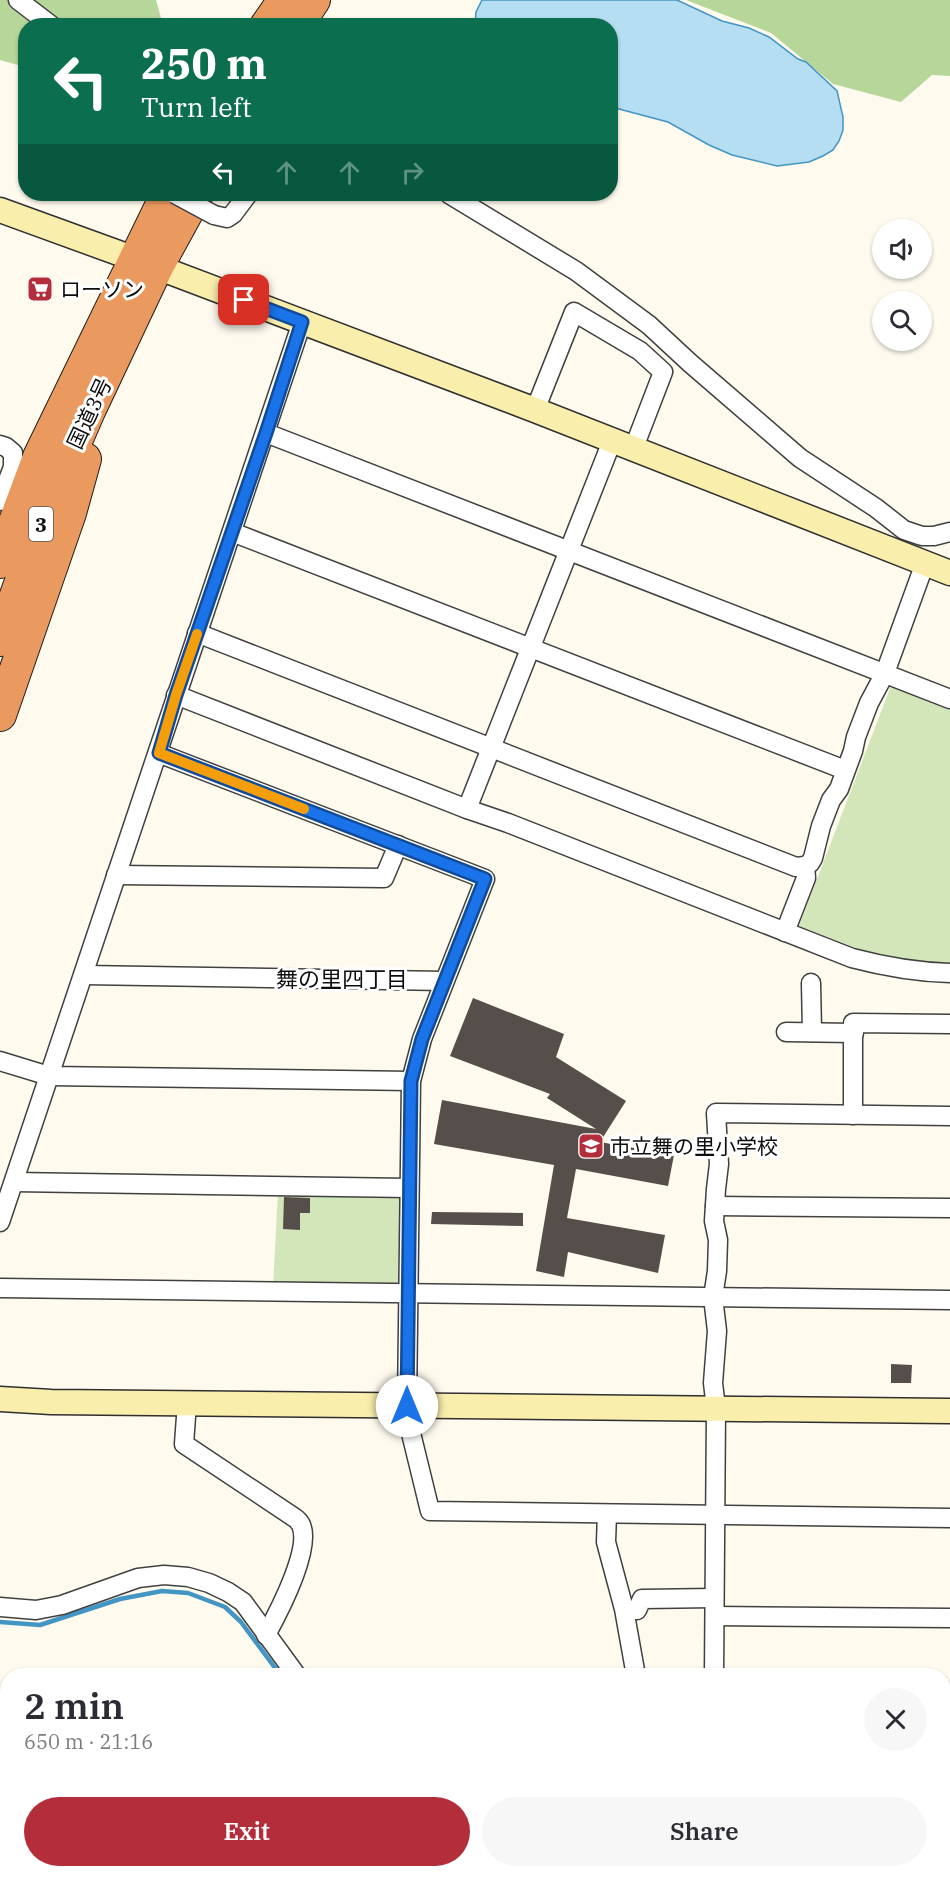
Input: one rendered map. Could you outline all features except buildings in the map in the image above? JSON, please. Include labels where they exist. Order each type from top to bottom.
[{"type":"highway","points":[[272,18],[284,0]]},
{"type":"highway","points":[[302,18],[314,0]]},
{"type":"highway","name":"国道3号","points":[[0,640],[49,503],[89,411],[146,263],[165,201]]},
{"type":"highway","name":"国道3号","points":[[0,562],[39,457],[146,263],[206,204]]},
{"type":"highway","points":[[0,715],[70,513],[91,436],[89,411]]},
{"type":"street","points":[[18,0],[42,18]]},
{"type":"street","points":[[206,204],[227,218],[243,201]]},
{"type":"street","points":[[461,201],[576,271],[649,325],[800,458],[876,508],[904,530],[922,536],[950,532]]},
{"type":"street","points":[[0,210],[535,410],[950,573]]},
{"type":"street","points":[[467,809],[569,550],[663,372],[640,351],[574,312],[535,410]]},
{"type":"street","points":[[0,1222],[302,322]]},
{"type":"street","points":[[266,433],[950,699]]},
{"type":"street","points":[[0,444],[13,453],[13,467],[0,501]]},
{"type":"street","points":[[232,532],[845,771]]},
{"type":"street","points":[[197,633],[796,867],[805,866],[813,858],[821,826],[831,800],[839,789],[869,704],[885,673],[925,563]]},
{"type":"street","points":[[176,695],[852,958],[916,972],[950,973]]},
{"type":"street","points":[[159,753],[485,879],[422,1039],[411,1081],[407,1406],[409,1425],[430,1511],[950,1518]]},
{"type":"street","points":[[116,875],[384,878],[398,846]]},
{"type":"street","points":[[785,932],[806,878],[805,866]]},
{"type":"street","points":[[84,975],[444,981]]},
{"type":"street","points":[[812,983],[813,1032]]},
{"type":"street","points":[[853,1115],[853,1023],[950,1024]]},
{"type":"street","points":[[786,1032],[854,1033]]},
{"type":"street","points":[[0,1061],[49,1076],[411,1081]]},
{"type":"street","points":[[714,1668],[716,1408],[713,1383],[717,1331],[713,1297],[717,1271],[718,1240],[714,1221],[719,1164],[716,1113],[950,1116]]},
{"type":"street","points":[[14,1182],[409,1188]]},
{"type":"street","points":[[715,1206],[950,1208]]},
{"type":"street","points":[[0,1288],[950,1300]]},
{"type":"street","points":[[0,1399],[51,1402],[950,1411]]},
{"type":"street","points":[[187,1403],[184,1444],[301,1524],[303,1535],[301,1556],[292,1583],[266,1635]]},
{"type":"street","points":[[607,1514],[606,1542],[624,1609],[635,1668]]},
{"type":"street","points":[[0,1607],[36,1610],[62,1605],[138,1578],[164,1575],[188,1577],[209,1583],[243,1602],[291,1668]]},
{"type":"street","points":[[637,1610],[642,1599],[715,1607],[950,1618]]},
{"type":"green space","points":[[0,0],[156,0],[161,18],[18,18],[18,65],[0,60]]},
{"type":"green space","points":[[686,0],[950,0],[950,76],[932,75],[901,102],[833,84],[771,33]]},
{"type":"green space","points":[[891,686],[950,708],[950,965],[885,959],[799,926]]},
{"type":"green space","points":[[278,1192],[398,1194],[402,1198],[401,1283],[396,1287],[273,1286]]},
{"type":"water","points":[[482,0],[677,0],[722,21],[749,28],[769,37],[798,59],[806,62],[837,91],[843,117],[843,130],[833,150],[809,162],[777,166],[732,155],[668,122],[618,108],[618,18],[476,18]]},
{"type":"waterway","points":[[0,1622],[40,1625],[120,1599],[162,1591],[188,1593],[225,1607],[241,1622],[275,1668]]},
{"type":"slow traffic","points":[[197,634],[159,753],[304,809]]},
{"type":"place","name":"ローソン","points":[[40,289]]},
{"type":"place","name":"市立舞の里小学校","points":[[591,1146]]},
{"type":"district","name":"舞の里四丁目","points":[[342,978]]},
{"type":"route","points":[[244,300],[302,322],[176,695],[159,753],[485,879],[422,1039],[411,1081],[407,1406]]}]
